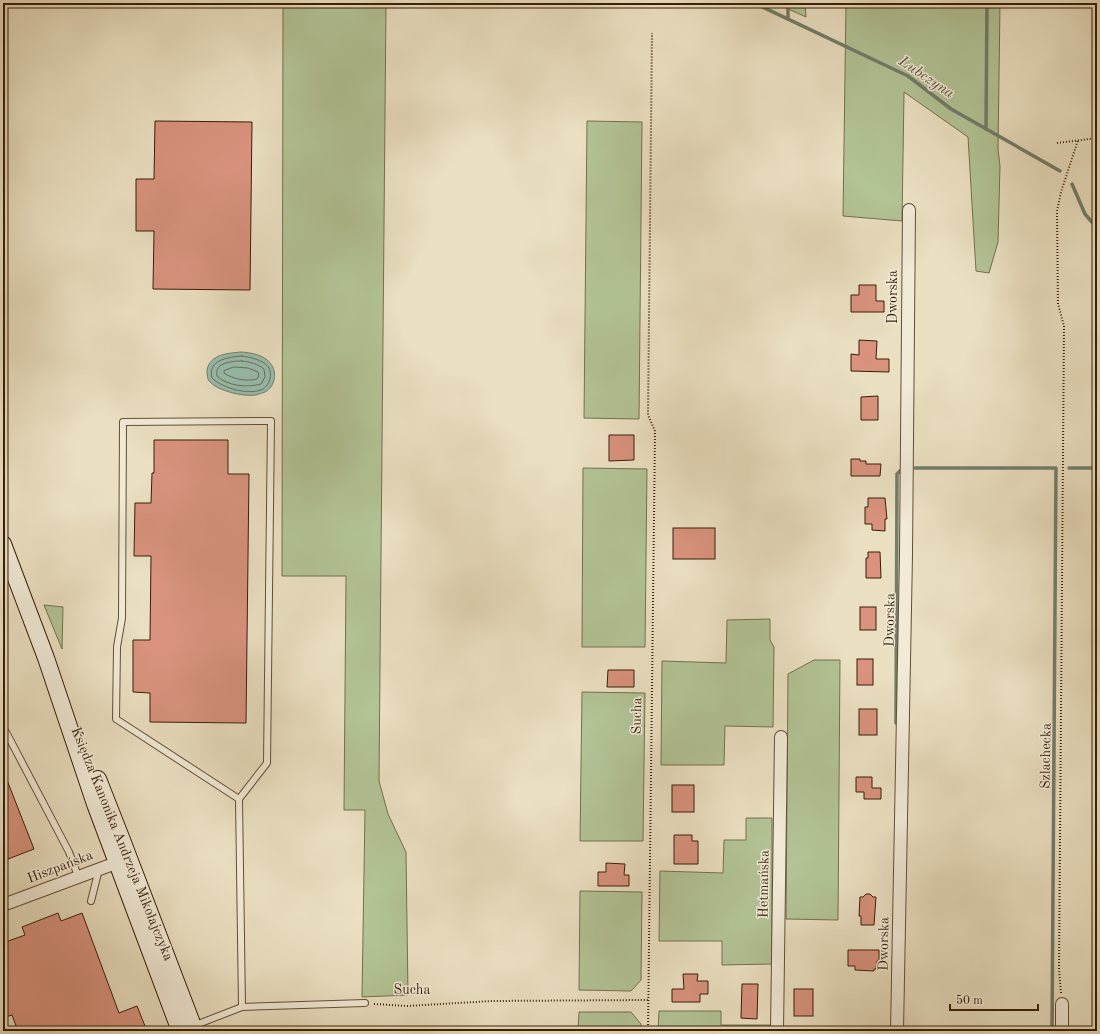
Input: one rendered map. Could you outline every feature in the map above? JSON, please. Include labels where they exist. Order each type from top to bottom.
[{"type":"main road","name":"Księdza Kanonika Andrzeja Mikołajczyka","points":[[3,544],[46,658],[82,741],[123,860],[187,1030]]},
{"type":"street","name":"Dworska","points":[[897,1031],[906,563],[909,210]]},
{"type":"street","name":"Hetmańska","points":[[777,1031],[781,737]]},
{"type":"street","name":"Hiszpańska","points":[[3,905],[123,860]]},
{"type":"street","points":[[1062,1004],[1062,1031]]},
{"type":"lane","points":[[239,799],[116,719],[117,647],[122,618],[123,422],[271,421],[267,763],[239,799],[242,1008]]},
{"type":"lane","points":[[3,733],[6,732],[65,845],[78,876]]},
{"type":"lane","points":[[90,901],[99,869]]},
{"type":"lane","points":[[187,1030],[242,1008],[365,1003]]},
{"type":"path","name":"Sucha","points":[[648,1031],[655,432],[648,415],[652,33]]},
{"type":"path","points":[[1057,143],[1097,138]]},
{"type":"path","name":"Szlachecka","points":[[1062,1004],[1059,962],[1064,326],[1058,304],[1057,211],[1061,192],[1078,140]]},
{"type":"path","name":"Sucha","points":[[365,1003],[407,1006],[492,1001],[648,1000]]},
{"type":"shaded area","points":[[283,3],[386,3],[379,781],[388,814],[406,852],[408,995],[362,997],[365,810],[344,810],[346,576],[282,576]]},
{"type":"shaded area","points":[[775,3],[805,3],[806,17]]},
{"type":"shaded area","points":[[846,3],[1000,3],[998,149],[1000,166],[998,242],[989,273],[976,271],[968,137],[904,92],[902,221],[843,216]]},
{"type":"shaded area","points":[[587,121],[642,122],[639,419],[584,418]]},
{"type":"shaded area","points":[[583,468],[647,469],[645,647],[582,647]]},
{"type":"shaded area","points":[[44,605],[63,607],[62,649]]},
{"type":"shaded area","points":[[770,619],[770,640],[774,647],[773,727],[725,726],[724,765],[661,765],[662,661],[726,663],[727,620]]},
{"type":"shaded area","points":[[814,660],[840,660],[838,920],[786,919],[788,674]]},
{"type":"shaded area","points":[[582,692],[645,693],[643,841],[580,841]]},
{"type":"shaded area","points":[[746,818],[772,818],[772,964],[722,965],[722,941],[659,941],[660,871],[723,873],[724,840],[746,840]]},
{"type":"shaded area","points":[[580,891],[642,892],[641,980],[631,991],[579,990]]},
{"type":"shaded area","points":[[659,1011],[721,1011],[721,1025],[771,1025],[771,1031],[658,1031]]},
{"type":"shaded area","points":[[579,1012],[631,1012],[641,1024],[641,1031],[578,1031]]},
{"type":"water","points":[[242,352],[261,356],[272,366],[275,374],[273,383],[265,392],[256,395],[238,394],[225,391],[209,381],[207,370],[212,361],[221,355]]},
{"type":"building","points":[[155,121],[252,122],[250,290],[153,289],[154,231],[136,231],[136,179],[154,179]]},
{"type":"building","points":[[859,285],[876,285],[876,301],[884,301],[884,312],[851,312],[851,295],[859,295]]},
{"type":"building","points":[[859,340],[877,341],[876,359],[889,359],[889,372],[851,371],[851,354],[859,355]]},
{"type":"building","points":[[878,396],[878,420],[861,420],[861,397]]},
{"type":"building","points":[[609,435],[634,435],[634,460],[609,461]]},
{"type":"building","points":[[154,440],[228,440],[228,474],[249,474],[246,723],[150,722],[150,693],[133,692],[133,640],[150,640],[151,556],[134,556],[135,503],[151,503],[152,473],[154,473]]},
{"type":"building","points":[[851,459],[866,461],[866,464],[881,464],[880,476],[851,476]]},
{"type":"building","points":[[868,498],[885,498],[887,519],[885,519],[885,531],[872,530],[872,524],[865,524],[865,507],[868,507]]},
{"type":"building","points":[[673,528],[715,528],[715,559],[673,559]]},
{"type":"building","points":[[868,552],[880,552],[881,578],[866,578],[866,558],[868,558]]},
{"type":"building","points":[[860,607],[876,607],[876,630],[860,630]]},
{"type":"building","points":[[857,659],[873,659],[873,685],[857,685]]},
{"type":"building","points":[[608,670],[634,670],[634,687],[607,687]]},
{"type":"building","points":[[859,709],[877,709],[877,735],[859,735]]},
{"type":"building","points":[[3,770],[34,849],[3,861]]},
{"type":"building","points":[[856,777],[872,777],[872,788],[881,788],[881,799],[864,799],[864,792],[856,792]]},
{"type":"building","points":[[672,785],[694,785],[694,812],[672,812]]},
{"type":"building","points":[[674,835],[692,835],[692,841],[698,841],[698,864],[674,864]]},
{"type":"building","points":[[606,863],[625,864],[624,875],[629,875],[629,886],[598,886],[598,872],[606,872]]},
{"type":"building","points":[[866,894],[876,897],[874,925],[861,925],[861,916],[859,916],[860,897],[863,897]]},
{"type":"building","points":[[58,913],[61,921],[82,913],[119,1013],[137,1006],[147,1031],[18,1031],[12,1015],[3,1018],[3,943],[25,935],[22,927]]},
{"type":"building","points":[[848,950],[879,950],[879,961],[877,961],[876,969],[874,969],[874,971],[855,970],[855,966],[848,966]]},
{"type":"building","points":[[683,974],[698,974],[697,981],[708,981],[708,994],[700,994],[700,1002],[672,1002],[672,989],[684,989]]},
{"type":"building","points":[[742,984],[758,984],[757,1019],[741,1018]]},
{"type":"building","points":[[794,989],[813,989],[813,1016],[794,1016]]},
{"type":"waterway","name":"Lubczyna","points":[[754,3],[908,76],[951,109],[1060,171]]},
{"type":"waterway","points":[[788,3],[788,19]]},
{"type":"waterway","points":[[986,129],[987,3]]},
{"type":"waterway","name":"Lubczyna","points":[[1072,184],[1085,214],[1097,228]]},
{"type":"waterway","points":[[915,468],[1056,468],[1052,1031]]},
{"type":"waterway","points":[[1069,468],[1097,468]]},
{"type":"waterway","points":[[896,723],[897,474],[902,469]]}]
